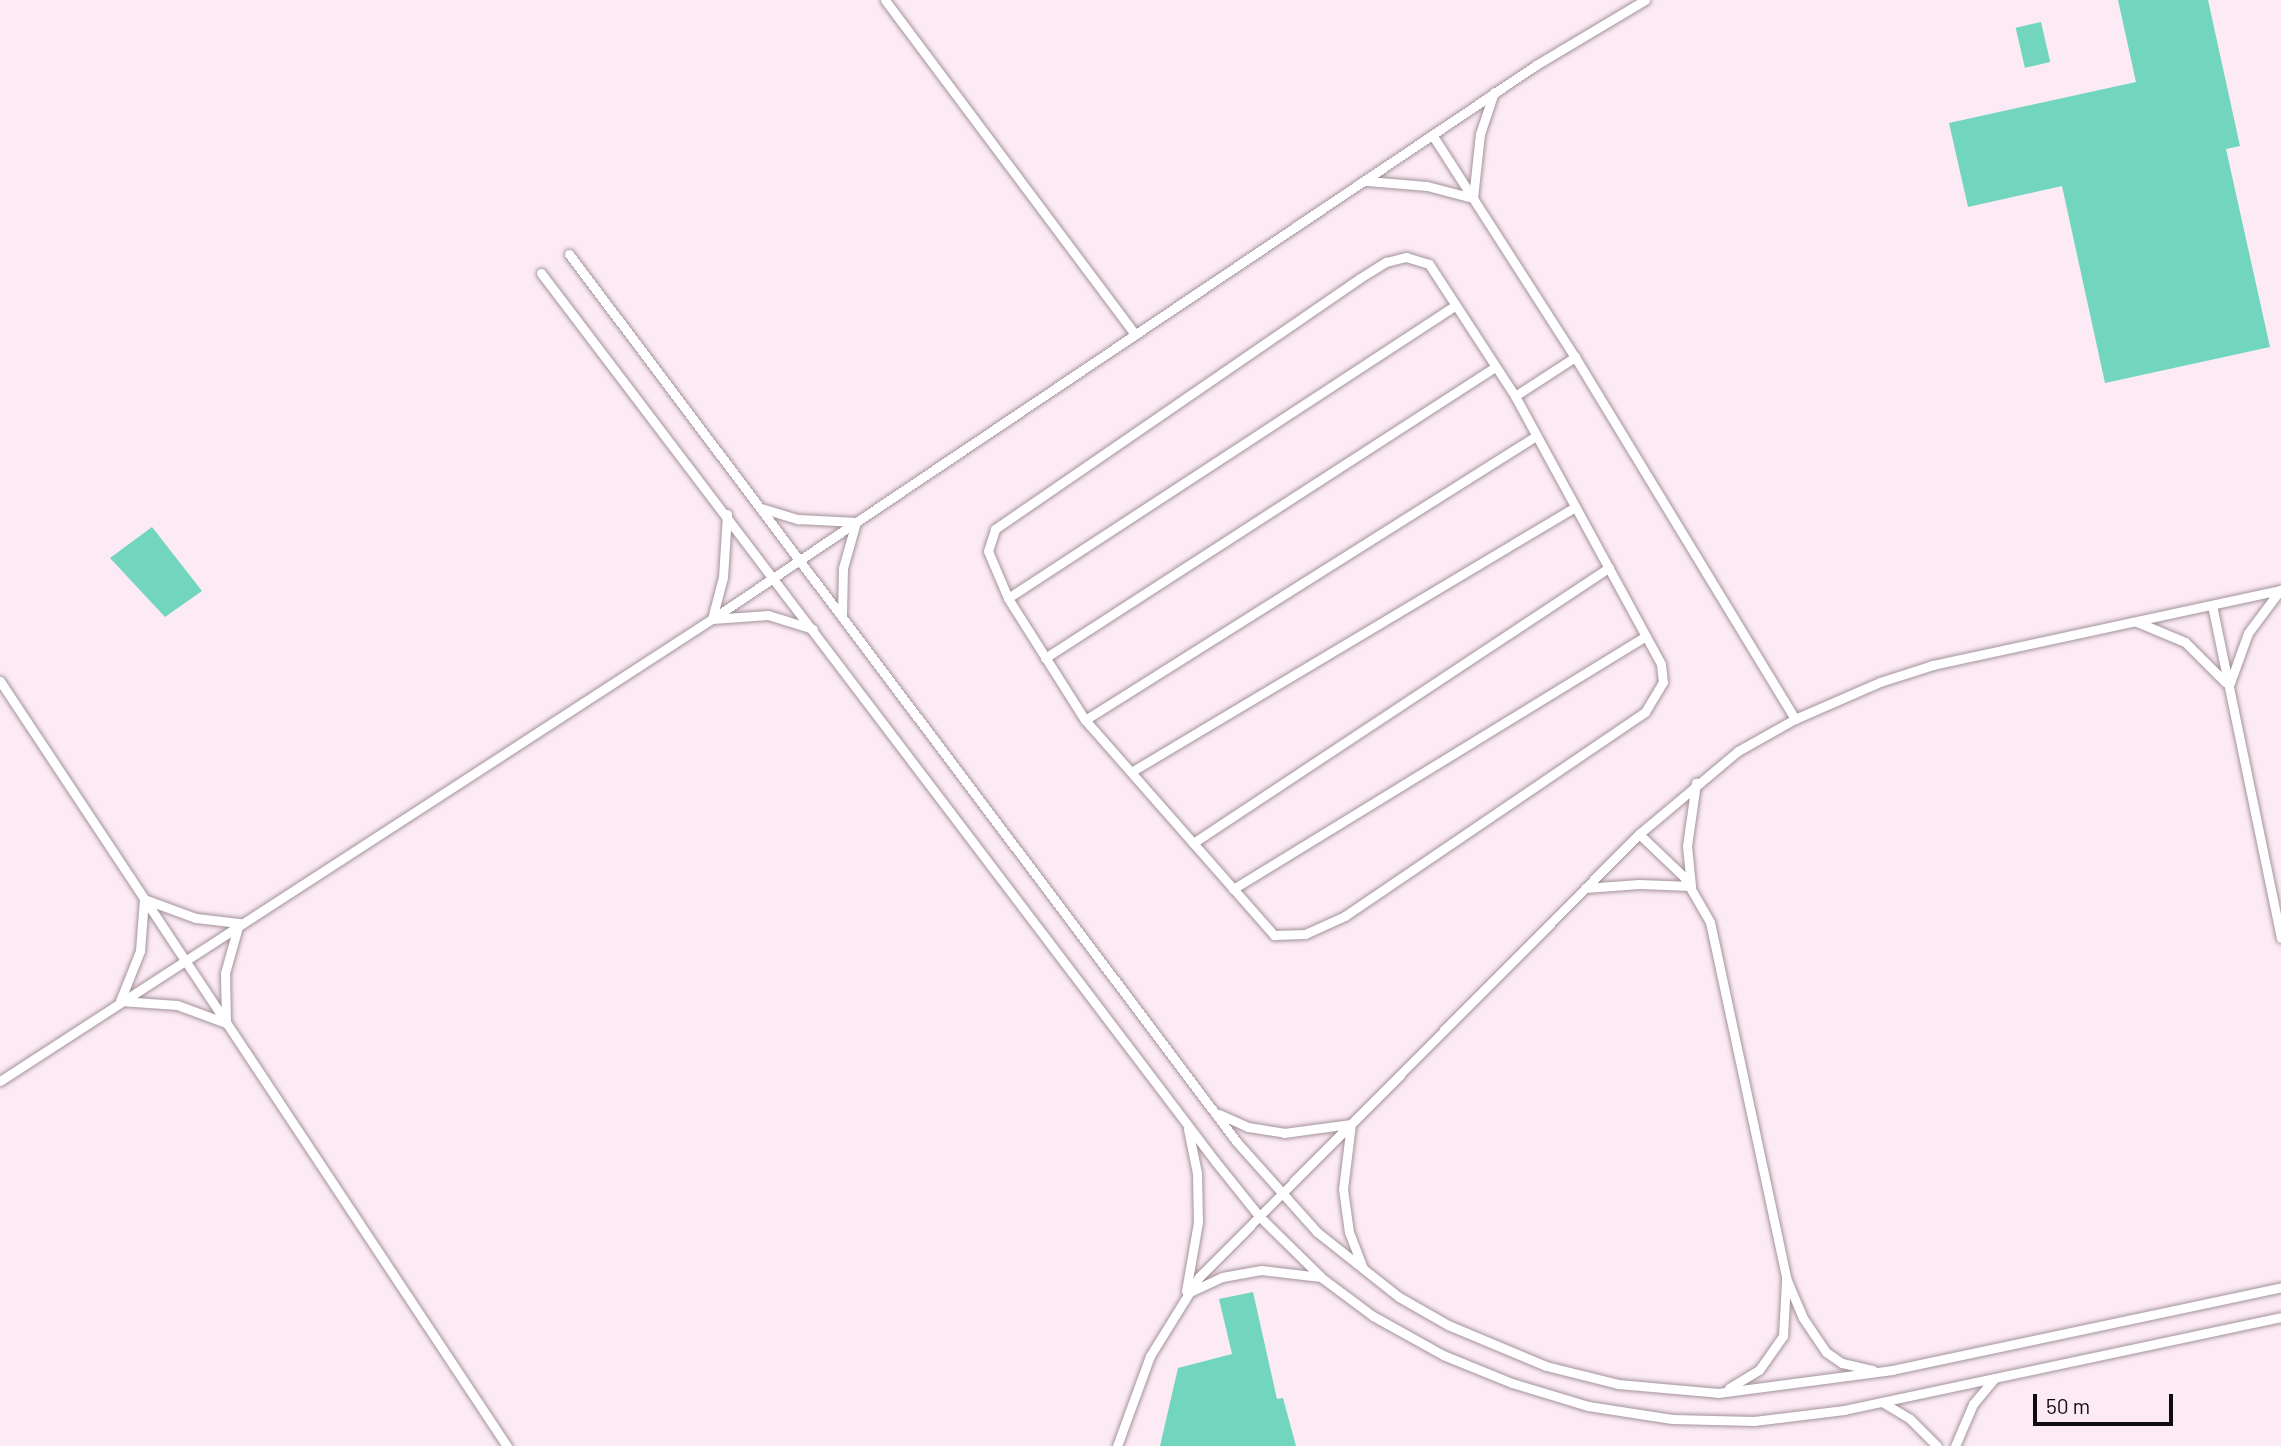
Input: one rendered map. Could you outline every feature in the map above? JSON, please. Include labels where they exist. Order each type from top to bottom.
[{"type":"lane","points":[[885,0],[1135,334]]},
{"type":"lane","points":[[0,1081],[239,923],[712,619],[1433,136],[1494,92],[1646,0]]},
{"type":"lane","points":[[1473,198],[1480,134],[1494,92]]},
{"type":"lane","points":[[1433,136],[1574,357],[1795,719]]},
{"type":"lane","points":[[1365,181],[1427,186],[1473,198]]},
{"type":"lane","points":[[569,254],[1214,1112],[1282,1195],[1365,1272],[1448,1325],[1546,1366],[1618,1384],[1718,1393],[1879,1371],[2270,1290],[2281,1285]]},
{"type":"lane","points":[[1406,257],[1429,264],[1456,305],[1515,396],[1661,664],[1663,682],[1645,712],[1345,916],[1304,933],[1275,935],[1085,720],[1008,598],[988,551],[995,528],[1386,262],[1406,257]]},
{"type":"lane","points":[[541,273],[775,576],[1259,1216],[1322,1278],[1373,1316],[1443,1355],[1512,1383],[1588,1406],[1672,1419],[1754,1421],[1882,1402],[2281,1317]]},
{"type":"lane","points":[[1008,598],[1456,305]]},
{"type":"lane","points":[[1515,396],[1574,357]]},
{"type":"lane","points":[[1045,658],[1495,367]]},
{"type":"lane","points":[[1085,720],[1536,436]]},
{"type":"lane","points":[[1131,772],[1575,507]]},
{"type":"lane","points":[[761,508],[808,520],[856,522]]},
{"type":"lane","points":[[712,619],[723,577],[726,512]]},
{"type":"lane","points":[[842,616],[843,568],[856,522]]},
{"type":"lane","points":[[1193,843],[1609,568]]},
{"type":"lane","points":[[1117,1446],[1150,1356],[1185,1295],[1259,1216],[1639,834],[1696,783],[1738,751],[1795,719],[1881,682],[1933,665],[2281,590]]},
{"type":"lane","points":[[2229,688],[2248,633],[2281,590]]},
{"type":"lane","points":[[2211,605],[2281,937]]},
{"type":"lane","points":[[712,619],[768,615],[816,630]]},
{"type":"lane","points":[[2136,621],[2192,646],[2229,688]]},
{"type":"lane","points":[[1233,889],[1646,636]]},
{"type":"lane","points":[[0,681],[507,1446]]},
{"type":"lane","points":[[1696,783],[1687,846],[1692,886],[1716,941],[1786,1278],[1803,1318],[1826,1352],[1842,1363],[1879,1371]]},
{"type":"lane","points":[[1639,834],[1692,886]]},
{"type":"lane","points":[[1585,888],[1639,884],[1692,886]]},
{"type":"lane","points":[[144,899],[196,918],[239,923]]},
{"type":"lane","points":[[120,1001],[140,951],[144,899]]},
{"type":"lane","points":[[226,1023],[225,973],[239,923]]},
{"type":"lane","points":[[120,1001],[177,1005],[226,1023]]},
{"type":"lane","points":[[1214,1112],[1248,1126],[1284,1133],[1351,1124]]},
{"type":"lane","points":[[1185,1295],[1196,1246],[1199,1197],[1187,1124]]},
{"type":"lane","points":[[1351,1124],[1343,1167],[1345,1210],[1365,1272]]},
{"type":"lane","points":[[1185,1295],[1222,1277],[1261,1270],[1322,1278]]},
{"type":"lane","points":[[1718,1393],[1745,1380],[1772,1355],[1783,1336],[1786,1278]]},
{"type":"lane","points":[[1955,1446],[1973,1404],[1996,1378]]},
{"type":"lane","points":[[1882,1402],[1909,1419],[1937,1446]]},
{"type":"building","points":[[2118,0],[2208,0],[2240,146],[2226,149],[2270,347],[2105,383],[2062,186],[1968,207],[1949,123],[2136,82]]},
{"type":"building","points":[[2041,22],[2050,62],[2025,68],[2016,28]]},
{"type":"building","points":[[152,527],[202,591],[165,617],[110,558]]},
{"type":"building","points":[[1253,1292],[1277,1399],[1283,1398],[1296,1446],[1160,1446],[1178,1368],[1232,1354],[1219,1299]]}]
